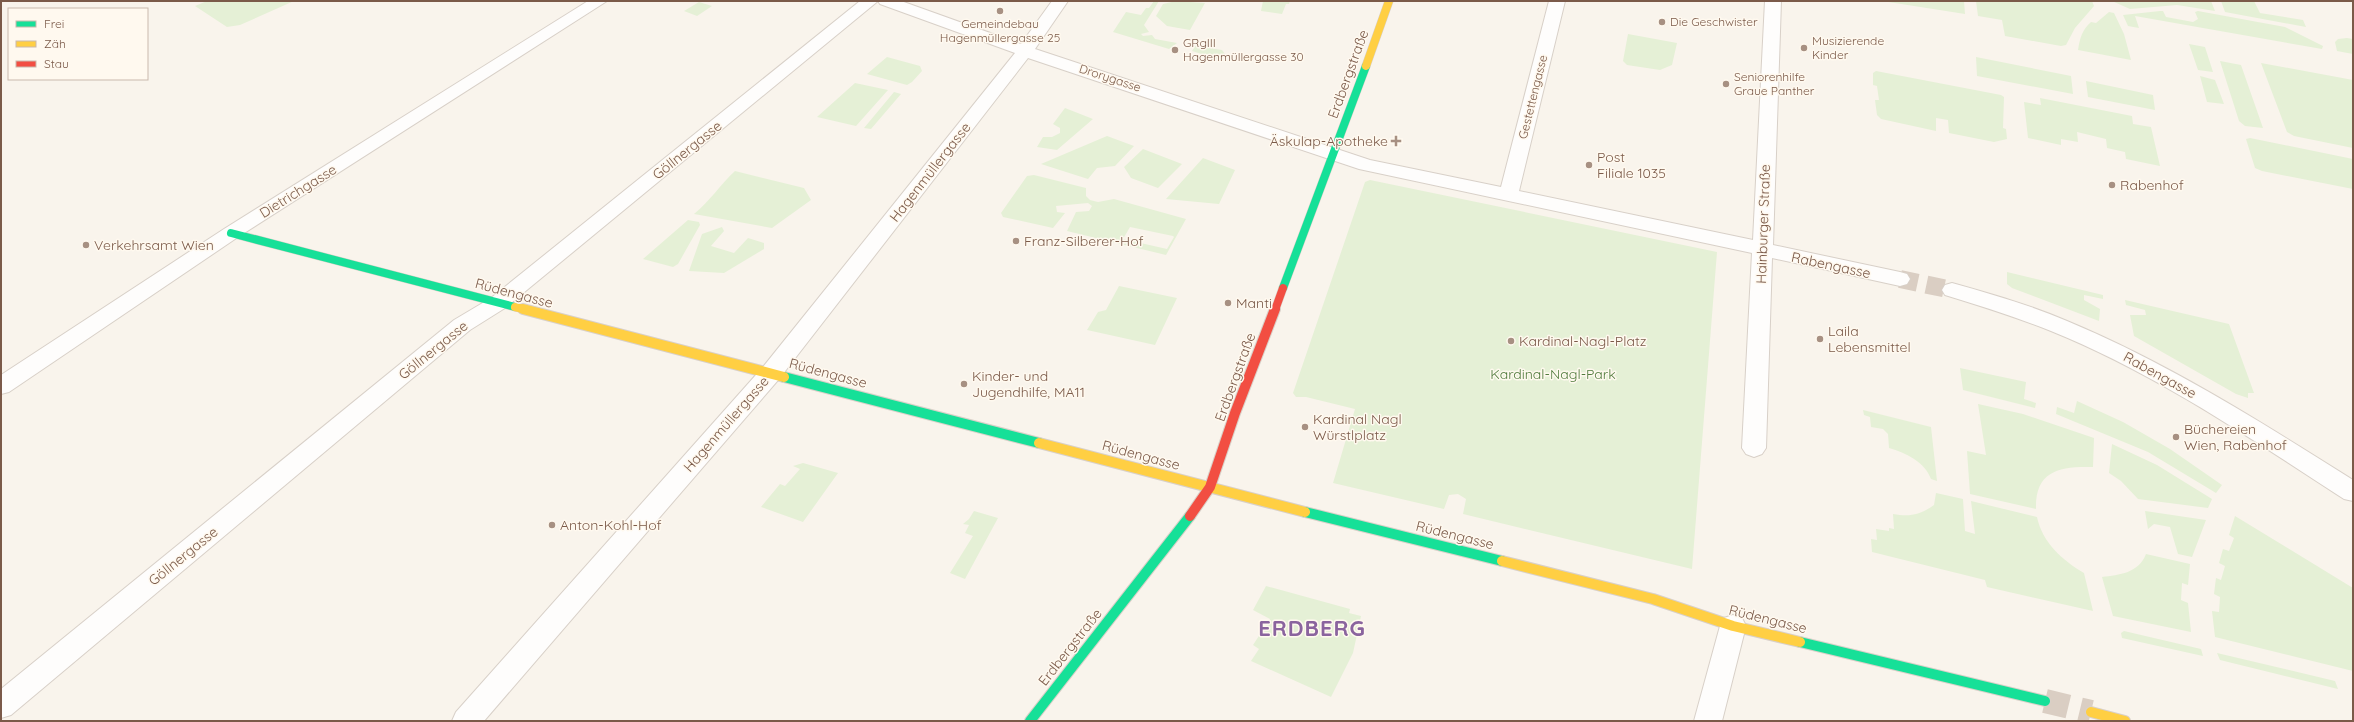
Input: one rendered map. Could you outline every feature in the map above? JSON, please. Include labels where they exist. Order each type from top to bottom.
[{"type":"street","name":"Dietrichgasse","points":[[1,386],[231,233],[599,1]]},
{"type":"street","name":"Göllnergasse","points":[[1,706],[462,325],[498,303],[870,1]]},
{"type":"street","name":"Drorygasse","points":[[886,1],[1026,51],[1334,154]]},
{"type":"street","name":"Hagenmüllergasse","points":[[466,721],[771,373],[1026,51],[1060,1]]},
{"type":"street","name":"Erdbergstraße","points":[[1030,721],[1193,512],[1210,487],[1334,154],[1389,1]]},
{"type":"street","name":"Gestettengasse","points":[[1508,194],[1557,1]]},
{"type":"street","name":"Hainburger Straße","points":[[1754,448],[1773,1]]},
{"type":"street","points":[[1334,154],[1366,165],[1762,249]]},
{"type":"street","name":"Rüdengasse","points":[[231,233],[1210,487],[1652,599],[1733,626],[2045,701]]},
{"type":"street","name":"Rabengasse","points":[[1762,249],[1900,279]]},
{"type":"street","name":"Rabengasse","points":[[1952,290],[2033,314],[2130,357],[2223,410],[2353,492]]},
{"type":"street","points":[[1708,721],[1733,626]]},
{"type":"street","points":[[2091,712],[2125,721]]},
{"type":"green space","points":[[207,1],[294,1],[240,25],[227,27],[195,6]]},
{"type":"green space","points":[[1154,1],[1159,1],[1144,25],[1149,32],[1141,34],[1143,36],[1152,35],[1155,39],[1177,43],[1169,49],[1113,32],[1126,12],[1141,15]]},
{"type":"green space","points":[[1176,1],[1205,3],[1190,30],[1167,26],[1156,16],[1163,4]]},
{"type":"green space","points":[[1263,1],[1290,1],[1289,4],[1286,4],[1282,14],[1261,11]]},
{"type":"green space","points":[[1882,1],[1964,1],[1965,14]]},
{"type":"green space","points":[[1976,1],[2092,1],[2094,6],[2075,28],[2066,45],[2061,46],[2005,36],[2002,20],[1978,16]]},
{"type":"green space","points":[[2112,1],[2211,1],[2215,11],[2177,5],[2130,9]]},
{"type":"green space","points":[[2221,1],[2254,1],[2260,13],[2303,20],[2306,27],[2225,12]]},
{"type":"green space","points":[[699,2],[712,6],[697,16],[684,11]]},
{"type":"green space","points":[[2163,11],[2166,17],[2193,22],[2198,19],[2195,12],[2198,11],[2285,27],[2323,46],[2322,49],[2135,16],[2139,28],[2128,26],[2123,15]]},
{"type":"green space","points":[[2109,12],[2114,13],[2124,34],[2131,60],[2078,50],[2085,28],[2091,22],[2096,23]]},
{"type":"green space","points":[[1628,34],[1677,43],[1672,65],[1660,70],[1627,65],[1623,61]]},
{"type":"green space","points":[[2338,39],[2353,39],[2353,54],[2337,51],[2335,42]]},
{"type":"green space","points":[[2189,44],[2205,47],[2213,72],[2198,70]]},
{"type":"green space","points":[[1195,46],[1222,50],[1225,54],[1221,60],[1192,51]]},
{"type":"green space","points":[[887,57],[920,66],[922,71],[912,82],[907,85],[867,74]]},
{"type":"green space","points":[[1976,57],[2071,76],[2073,94],[1977,76]]},
{"type":"green space","points":[[2220,61],[2241,65],[2263,128],[2245,126],[2239,121]]},
{"type":"green space","points":[[2261,63],[2353,80],[2353,148],[2294,136],[2287,132]]},
{"type":"green space","points":[[1876,71],[2001,95],[2004,97],[2003,128],[2006,129],[2007,139],[1994,142],[1949,133],[1948,120],[1936,118],[1936,131],[1881,119],[1877,115],[1875,100],[1879,100],[1877,86],[1873,85],[1873,73]]},
{"type":"green space","points":[[2200,76],[2215,80],[2224,104],[2207,102]]},
{"type":"green space","points":[[2086,81],[2153,95],[2155,110],[2088,97]]},
{"type":"green space","points":[[855,83],[888,90],[856,126],[817,117]]},
{"type":"green space","points":[[894,92],[901,94],[871,129],[864,128]]},
{"type":"green space","points":[[2040,98],[2132,116],[2133,124],[2151,127],[2160,166],[2126,159],[2125,152],[2107,148],[2106,139],[2077,132],[2078,142],[2061,139],[2061,145],[2028,138],[2024,102],[2041,105]]},
{"type":"green space","points":[[1065,108],[1093,119],[1057,150],[1037,147],[1043,137],[1052,137],[1060,133],[1060,128],[1053,124]]},
{"type":"green space","points":[[1107,136],[1134,146],[1115,166],[1097,168],[1088,179],[1041,164]]},
{"type":"green space","points":[[2250,138],[2353,159],[2353,189],[2262,171],[2255,168],[2246,139]]},
{"type":"green space","points":[[1143,149],[1182,164],[1158,188],[1131,178],[1124,167]]},
{"type":"green space","points":[[1203,158],[1235,170],[1219,204],[1166,199]]},
{"type":"green space","points":[[735,171],[804,188],[811,200],[772,228],[694,214]]},
{"type":"green space","points":[[1034,175],[1086,188],[1086,196],[1090,200],[1098,202],[1114,199],[1186,219],[1166,255],[1067,231],[1076,212],[1089,211],[1092,206],[1088,203],[1056,206],[1057,212],[1065,213],[1053,228],[1003,217],[1001,213],[1027,176]],"holes":[[[1130,227],[1174,237],[1167,249],[1123,239]]]},
{"type":"green space","name":"Kardinal-Nagl-Park","points":[[1370,180],[1717,252],[1692,569],[1463,514],[1466,499],[1458,494],[1449,495],[1444,509],[1333,483],[1355,409],[1306,397],[1296,397],[1293,393],[1365,182]]},
{"type":"green space","points":[[688,220],[699,222],[700,225],[678,264],[673,267],[643,259]]},
{"type":"green space","points":[[722,227],[724,231],[711,246],[734,253],[748,238],[764,243],[764,249],[724,273],[689,271],[702,234]]},
{"type":"green space","points":[[2007,272],[2103,295],[2103,299],[2084,295],[2084,300],[2100,309],[2099,321],[2012,288],[2007,284]]},
{"type":"green space","points":[[1119,286],[1177,298],[1155,345],[1087,330],[1098,312],[1106,310]]},
{"type":"green space","points":[[2125,300],[2229,324],[2254,393],[2248,393],[2248,398],[2236,394],[2134,336],[2130,315],[2146,315],[2145,310],[2126,305]]},
{"type":"green space","points":[[1960,368],[2026,382],[2024,399],[2036,403],[2035,408],[1963,390]]},
{"type":"green space","points":[[2077,401],[2123,422],[2170,449],[2222,485],[2216,493],[2148,452],[2056,414],[2057,407],[2074,413]]},
{"type":"green space","points":[[1978,404],[2023,414],[2094,438],[2093,467],[2070,468],[2051,473],[2040,486],[2037,496],[2036,509],[1970,494],[1967,451],[1986,455]]},
{"type":"green space","points":[[1863,410],[1931,427],[1937,481],[1931,479],[1920,463],[1889,448],[1888,434],[1883,429],[1871,427],[1870,417],[1864,415]]},
{"type":"green space","points":[[2112,444],[2157,465],[2212,499],[2208,508],[2138,499],[2121,481],[2109,473]]},
{"type":"green space","points":[[803,463],[838,473],[803,522],[761,507],[780,484],[785,486],[800,469],[793,466]]},
{"type":"green space","points":[[1936,493],[1963,499],[1965,531],[1975,534],[1971,501],[2037,517],[2043,534],[2054,550],[2084,573],[2093,611],[1987,587],[1985,580],[1872,552],[1871,539],[1877,540],[1876,529],[1889,531],[1889,528],[1894,529],[1893,514],[1915,514],[1934,505]]},
{"type":"green space","points":[[974,511],[998,518],[965,579],[950,573],[973,536],[965,533],[969,525],[963,524],[969,519]]},
{"type":"green space","points":[[2145,511],[2206,520],[2192,557],[2178,554],[2170,527],[2154,524],[2148,529]]},
{"type":"green space","points":[[2235,516],[2353,588],[2353,671],[2215,637],[2212,611],[2219,612],[2220,597],[2214,594],[2216,578],[2221,580],[2225,566],[2219,563],[2223,549],[2229,551],[2234,538],[2229,535]]},
{"type":"green space","points":[[2146,554],[2190,564],[2188,585],[2182,583],[2181,600],[2188,603],[2191,632],[2113,616],[2102,577],[2128,572],[2139,565]]},
{"type":"green space","points":[[1266,586],[1350,609],[1349,613],[1361,616],[1353,653],[1331,697],[1251,661],[1259,649],[1253,645],[1270,619],[1253,610]]},
{"type":"green space","points":[[2124,631],[2201,649],[2203,656],[2122,638],[2121,633]]},
{"type":"green space","points":[[2217,653],[2335,681],[2338,689],[2220,660]]},
{"type":"tunnel","points":[[1900,279],[1952,290]]},
{"type":"tunnel","points":[[2045,701],[2091,712]]},
{"type":"traffic: fast","points":[[1283,288],[1366,66]]},
{"type":"traffic: fast","points":[[231,233],[515,307]]},
{"type":"traffic: fast","points":[[784,377],[1039,443]]},
{"type":"traffic: fast","points":[[1305,512],[1502,561]]},
{"type":"traffic: fast","points":[[1030,721],[1190,516]]},
{"type":"traffic: fast","points":[[1800,642],[2045,701]]},
{"type":"traffic: slow","points":[[1366,66],[1389,1]]},
{"type":"traffic: slow","points":[[515,307],[784,377]]},
{"type":"traffic: slow","points":[[1039,443],[1305,512]]},
{"type":"traffic: slow","points":[[1502,561],[1653,599],[1733,626],[1800,642]]},
{"type":"traffic: slow","points":[[2091,712],[2125,721]]},
{"type":"traffic: jam","points":[[1190,516],[1210,487],[1235,413],[1283,288]]},
{"type":"place","name":"Gemeindebau Hagenmüllergasse 25","points":[[1000,11]]},
{"type":"place","name":"Die Geschwister","points":[[1662,22]]},
{"type":"place","name":"Musizierende Kinder","points":[[1804,48]]},
{"type":"place","name":"GRgIII Hagenmüllergasse 30","points":[[1175,50]]},
{"type":"place","name":"Seniorenhilfe Graue Panther","points":[[1726,84]]},
{"type":"place","name":"Äskulap-Apotheke","points":[[1396,141]]},
{"type":"place","name":"Post Filiale 1035","points":[[1589,165]]},
{"type":"place","name":"Rabenhof","points":[[2112,185]]},
{"type":"place","name":"Franz-Silberer-Hof","points":[[1016,241]]},
{"type":"place","name":"Verkehrsamt Wien","points":[[86,245]]},
{"type":"place","name":"Manti","points":[[1228,303]]},
{"type":"place","name":"Laila Lebensmittel","points":[[1820,339]]},
{"type":"place","name":"Kardinal-Nagl-Platz","points":[[1511,341]]},
{"type":"place","name":"Kinder- und Jugendhilfe, MA11","points":[[964,384]]},
{"type":"place","name":"Kardinal Nagl Würstlplatz","points":[[1305,427]]},
{"type":"place","name":"Büchereien Wien, Rabenhof","points":[[2176,437]]},
{"type":"place","name":"Anton-Kohl-Hof","points":[[552,525]]},
{"type":"district","name":"ERDBERG","points":[[1312,628]]}]
